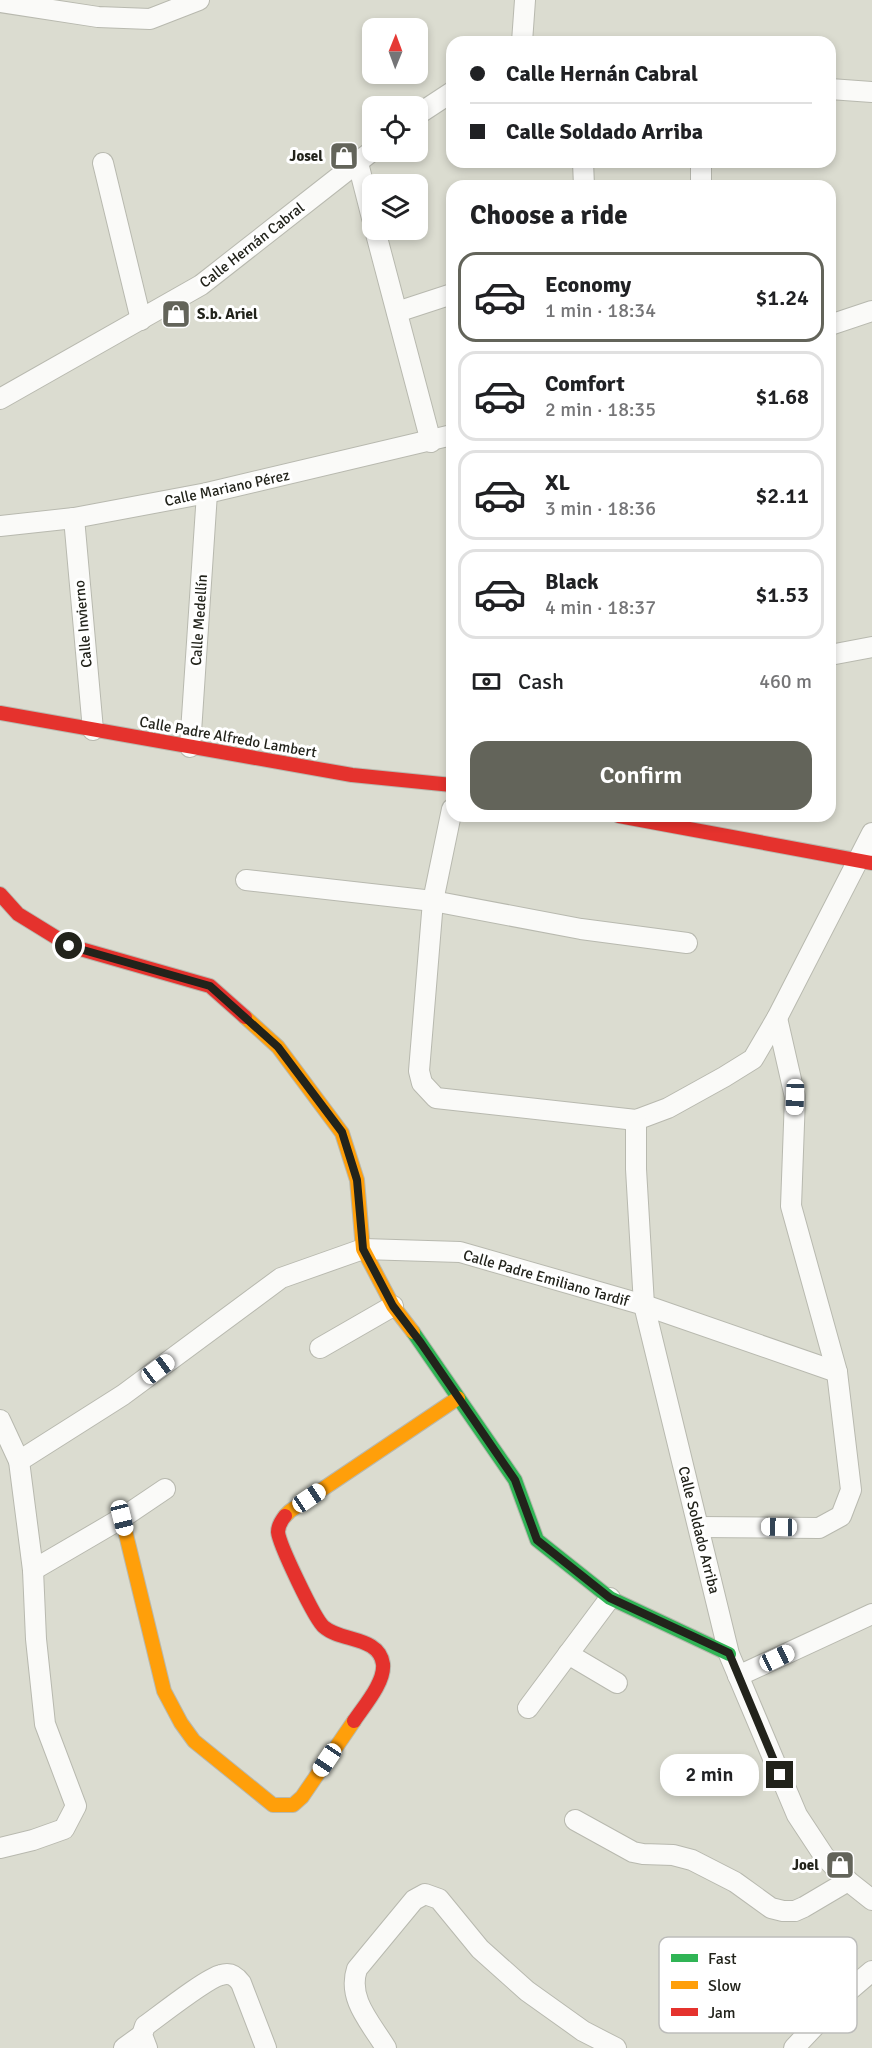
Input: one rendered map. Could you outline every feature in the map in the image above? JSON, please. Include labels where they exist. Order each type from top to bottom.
[{"type":"street","points":[[0,2],[98,17],[150,19],[200,0]]},
{"type":"street","points":[[522,36],[525,0]]},
{"type":"street","points":[[836,89],[872,92]]},
{"type":"street","points":[[428,108],[446,96]]},
{"type":"street","name":"Calle Hernán Cabral","points":[[2,394],[141,321],[201,285],[362,159]]},
{"type":"street","points":[[103,163],[141,321]]},
{"type":"street","points":[[378,240],[431,442]]},
{"type":"street","points":[[397,312],[446,296]]},
{"type":"street","points":[[836,323],[872,314]]},
{"type":"street","name":"Calle Mariano Pérez","points":[[0,526],[74,518],[207,493],[446,437]]},
{"type":"street","name":"Calle Medellín","points":[[190,747],[207,493]]},
{"type":"street","name":"Calle Invierno","points":[[74,518],[93,730]]},
{"type":"street","points":[[836,654],[872,647]]},
{"type":"street","name":"Calle Padre Alfredo Lambert","points":[[0,713],[352,775],[446,784]]},
{"type":"street","points":[[449,822],[433,901],[419,1071],[422,1083],[436,1098],[636,1120],[668,1108],[753,1059],[865,862],[872,833]]},
{"type":"street","points":[[651,822],[865,862]]},
{"type":"street","points":[[246,880],[433,901],[581,929],[687,943]]},
{"type":"street","points":[[0,894],[18,914],[69,946],[210,986],[278,1047],[342,1132],[357,1180],[363,1249],[393,1306],[515,1480],[537,1540],[610,1598],[729,1653]]},
{"type":"street","points":[[699,1527],[819,1528],[840,1516],[851,1490],[837,1372],[791,1206],[795,1097],[777,1018]]},
{"type":"street","name":"Calle Soldado Arriba","points":[[636,1120],[636,1169],[644,1305],[729,1653],[797,1815],[824,1856],[848,1881],[872,1900]]},
{"type":"street","name":"Calle Padre Emiliano Tardif","points":[[19,1461],[123,1395],[281,1278],[363,1249],[460,1252],[644,1305],[837,1372]]},
{"type":"street","points":[[320,1348],[393,1306]]},
{"type":"street","points":[[122,1518],[164,1691],[181,1723],[194,1741],[273,1805],[293,1805],[302,1797],[377,1687],[383,1665],[378,1651],[361,1641],[337,1636],[322,1626],[299,1584],[278,1533],[279,1522],[290,1511],[458,1398]]},
{"type":"street","points":[[0,1420],[4,1440],[19,1461],[33,1570],[36,1640],[45,1724],[76,1806],[64,1829],[0,1848]]},
{"type":"street","points":[[33,1570],[165,1490]]},
{"type":"street","points":[[528,1708],[610,1598]]},
{"type":"street","points":[[738,1676],[872,1614]]},
{"type":"street","points":[[568,1654],[617,1683]]},
{"type":"street","points":[[575,1820],[633,1852],[673,1855],[692,1860],[735,1882],[771,1908],[783,1911],[795,1911],[804,1907],[848,1881]]},
{"type":"street","points":[[386,2048],[357,2001],[353,1980],[357,1969],[407,1909],[419,1896],[425,1894],[439,1899],[480,1949],[527,1991],[583,2031],[616,2048]]},
{"type":"street","points":[[857,1984],[872,1971]]},
{"type":"street","points":[[124,2048],[144,2042],[145,2026],[215,1977],[230,1974],[241,1983],[266,2048]]},
{"type":"street","points":[[794,2048],[808,2033]]},
{"type":"traffic: fast","points":[[413,1332],[515,1480],[537,1540],[610,1598],[729,1654]]},
{"type":"traffic: slow","points":[[245,1017],[278,1047],[342,1133],[357,1180],[363,1249],[393,1306],[413,1332]]},
{"type":"traffic: slow","points":[[285,1516],[458,1398]]},
{"type":"traffic: slow","points":[[122,1518],[164,1691],[181,1723],[194,1741],[273,1805],[293,1805],[302,1797],[354,1721]]},
{"type":"traffic: jam","points":[[0,713],[352,775],[446,784]]},
{"type":"traffic: jam","points":[[651,822],[872,863]]},
{"type":"traffic: jam","points":[[0,894],[18,914],[70,946],[210,986],[245,1017]]},
{"type":"traffic: jam","points":[[285,1516],[278,1532],[280,1539],[319,1621],[331,1632],[367,1644],[380,1655],[383,1664],[381,1678],[354,1721]]},
{"type":"place","name":"Josel","points":[[344,156]]},
{"type":"place","name":"S.b. Ariel","points":[[176,314]]},
{"type":"place","name":"Joel","points":[[840,1865]]},
{"type":"route","points":[[69,946],[210,986],[278,1047],[342,1132],[357,1180],[363,1249],[393,1306],[515,1480],[537,1540],[610,1598],[729,1653],[780,1775]]}]
